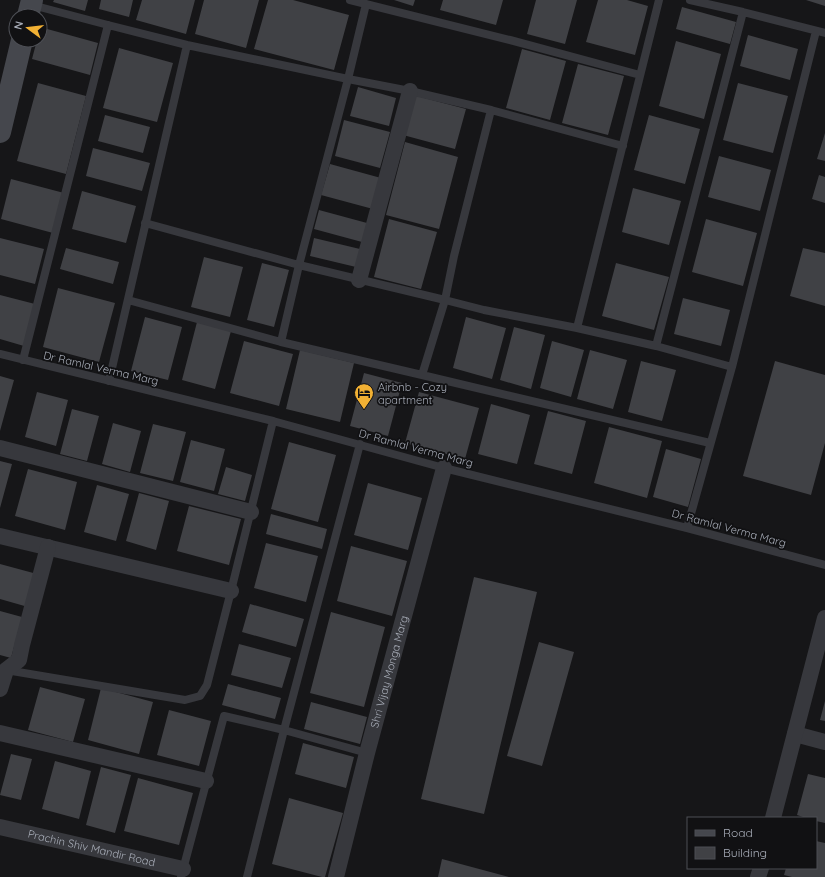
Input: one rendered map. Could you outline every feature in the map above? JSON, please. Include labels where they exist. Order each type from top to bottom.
[{"type":"street","points":[[0,132],[20,48]]},
{"type":"street","points":[[359,280],[410,91]]},
{"type":"street","points":[[0,448],[251,512]]},
{"type":"street","name":"Shri Vijay Monga Marg","points":[[336,877],[367,752],[444,468]]},
{"type":"street","points":[[0,536],[231,591]]},
{"type":"street","points":[[0,689],[6,670],[19,660],[48,547]]},
{"type":"street","points":[[773,817],[794,734],[821,651],[825,618]]},
{"type":"street","points":[[0,733],[206,781]]},
{"type":"street","points":[[794,734],[825,742]]},
{"type":"street","name":"Prachin Shiv Mandir Road","points":[[0,827],[182,873]]},
{"type":"lane","points":[[350,0],[510,40],[640,75]]},
{"type":"lane","points":[[577,328],[659,0]]},
{"type":"lane","points":[[690,0],[825,33]]},
{"type":"lane","points":[[281,342],[299,265],[348,79],[366,4]]},
{"type":"lane","points":[[30,7],[187,45],[410,91],[491,110],[623,146]]},
{"type":"lane","points":[[656,346],[743,12]]},
{"type":"lane","points":[[24,360],[108,25]]},
{"type":"lane","points":[[686,528],[732,367],[816,31]]},
{"type":"lane","points":[[109,380],[187,45]]},
{"type":"lane","points":[[422,375],[445,300],[454,256],[491,110]]},
{"type":"lane","points":[[145,224],[359,280],[484,310],[577,328],[656,346],[732,367]]},
{"type":"lane","points":[[128,300],[281,342],[710,444]]},
{"type":"lane","name":"Dr Ramlal Verma Marg","points":[[0,354],[273,421],[444,468],[686,528],[825,565]]},
{"type":"lane","points":[[6,670],[185,700],[200,696],[207,685],[273,421]]},
{"type":"lane","points":[[247,877],[284,730],[360,444]]},
{"type":"lane","points":[[182,873],[224,716],[367,752]]},
{"type":"building","points":[[54,0],[88,0],[85,11],[53,2]]},
{"type":"building","points":[[101,0],[133,0],[129,17],[99,9]]},
{"type":"building","points":[[142,0],[195,0],[186,34],[136,20]]},
{"type":"building","points":[[204,0],[259,0],[246,48],[195,34]]},
{"type":"building","points":[[268,0],[293,0],[349,15],[334,70],[254,49]]},
{"type":"building","points":[[394,0],[415,0],[413,6]]},
{"type":"building","points":[[443,0],[503,0],[496,25],[440,10]]},
{"type":"building","points":[[536,0],[577,0],[565,44],[527,34]]},
{"type":"building","points":[[598,0],[627,0],[648,6],[635,55],[586,42]]},
{"type":"building","points":[[806,0],[825,0],[825,6]]},
{"type":"building","points":[[682,7],[736,22],[730,44],[676,29]]},
{"type":"building","points":[[48,29],[98,43],[90,75],[32,59],[35,48],[48,48]]},
{"type":"building","points":[[748,35],[798,49],[790,80],[740,66]]},
{"type":"building","points":[[676,41],[721,54],[704,119],[659,106]]},
{"type":"building","points":[[119,48],[173,63],[157,122],[103,108]]},
{"type":"building","points":[[522,49],[566,61],[550,120],[506,108]]},
{"type":"building","points":[[578,64],[624,76],[608,135],[562,123]]},
{"type":"building","points":[[38,83],[86,96],[66,174],[17,161]]},
{"type":"building","points":[[738,83],[788,96],[773,153],[723,140]]},
{"type":"building","points":[[358,87],[396,98],[389,126],[350,116]]},
{"type":"building","points":[[413,95],[466,109],[455,149],[403,135]]},
{"type":"building","points":[[105,115],[150,127],[143,153],[98,141]]},
{"type":"building","points":[[649,115],[700,129],[685,184],[634,170]]},
{"type":"building","points":[[344,120],[390,132],[380,168],[335,156]]},
{"type":"building","points":[[825,133],[825,161],[817,159]]},
{"type":"building","points":[[405,142],[458,157],[439,229],[386,215]]},
{"type":"building","points":[[93,148],[150,163],[142,191],[86,176]]},
{"type":"building","points":[[719,156],[771,170],[760,211],[708,197]]},
{"type":"building","points":[[330,164],[381,178],[373,209],[321,195]]},
{"type":"building","points":[[819,175],[825,177],[825,203],[812,199]]},
{"type":"building","points":[[11,179],[64,193],[53,233],[1,219]]},
{"type":"building","points":[[633,188],[681,201],[669,245],[622,232]]},
{"type":"building","points":[[82,191],[136,206],[126,243],[72,229]]},
{"type":"building","points":[[319,210],[367,223],[362,242],[314,229]]},
{"type":"building","points":[[389,219],[437,232],[421,289],[374,277]]},
{"type":"building","points":[[706,219],[757,233],[743,286],[692,272]]},
{"type":"building","points":[[0,238],[44,249],[35,284],[0,275]]},
{"type":"building","points":[[314,238],[360,249],[356,267],[310,256]]},
{"type":"building","points":[[66,248],[119,262],[113,284],[60,269]]},
{"type":"building","points":[[803,248],[825,253],[825,306],[790,296]]},
{"type":"building","points":[[204,257],[243,267],[230,317],[191,307]]},
{"type":"building","points":[[262,263],[289,270],[274,327],[247,320]]},
{"type":"building","points":[[616,263],[669,277],[654,330],[602,316]]},
{"type":"building","points":[[58,288],[115,303],[99,362],[43,347]]},
{"type":"building","points":[[0,295],[35,304],[24,346],[0,339]]},
{"type":"building","points":[[683,298],[730,310],[721,346],[674,334]]},
{"type":"building","points":[[145,317],[182,327],[168,380],[131,371]]},
{"type":"building","points":[[466,317],[506,328],[492,379],[453,368]]},
{"type":"building","points":[[197,322],[231,331],[215,389],[182,380]]},
{"type":"building","points":[[514,327],[545,335],[531,389],[500,380]]},
{"type":"building","points":[[244,341],[293,354],[279,406],[230,393]]},
{"type":"building","points":[[552,341],[584,350],[571,397],[540,388]]},
{"type":"building","points":[[300,350],[354,363],[340,422],[286,409]]},
{"type":"building","points":[[590,350],[627,360],[613,409],[577,399]]},
{"type":"building","points":[[641,361],[676,370],[662,421],[628,412]]},
{"type":"building","points":[[775,361],[825,375],[825,443],[811,495],[743,476]]},
{"type":"building","points":[[364,373],[402,383],[388,436],[350,426]]},
{"type":"building","points":[[0,376],[14,380],[0,431]]},
{"type":"building","points":[[37,392],[68,400],[56,446],[25,437]]},
{"type":"building","points":[[419,392],[479,408],[465,459],[405,443]]},
{"type":"building","points":[[491,404],[530,415],[517,464],[478,454]]},
{"type":"building","points":[[72,409],[99,416],[87,461],[60,454]]},
{"type":"building","points":[[548,411],[586,421],[572,474],[534,464]]},
{"type":"building","points":[[113,423],[141,431],[130,472],[102,464]]},
{"type":"building","points":[[153,424],[186,432],[173,481],[140,473]]},
{"type":"building","points":[[609,427],[662,441],[647,498],[594,483]]},
{"type":"building","points":[[191,440],[225,449],[214,491],[180,482]]},
{"type":"building","points":[[289,442],[336,455],[318,522],[271,509]]},
{"type":"building","points":[[666,449],[701,459],[688,507],[653,497]]},
{"type":"building","points":[[0,461],[12,464],[0,508]]},
{"type":"building","points":[[226,467],[252,475],[245,501],[218,494]]},
{"type":"building","points":[[28,469],[77,482],[65,530],[15,516]]},
{"type":"building","points":[[368,483],[422,498],[408,550],[354,535]]},
{"type":"building","points":[[97,485],[129,494],[116,541],[84,532]]},
{"type":"building","points":[[139,493],[169,501],[156,550],[126,541]]},
{"type":"building","points":[[189,506],[241,519],[229,565],[177,551]]},
{"type":"building","points":[[271,514],[327,529],[322,549],[266,534]]},
{"type":"building","points":[[266,543],[318,556],[306,602],[254,588]]},
{"type":"building","points":[[351,546],[407,561],[392,616],[337,601]]},
{"type":"building","points":[[0,564],[37,574],[28,607],[0,599]]},
{"type":"building","points":[[474,577],[537,592],[484,814],[421,799]]},
{"type":"building","points":[[250,604],[304,619],[296,647],[242,632]]},
{"type":"building","points":[[0,611],[22,617],[11,658],[0,655]]},
{"type":"building","points":[[331,612],[385,627],[364,707],[310,693]]},
{"type":"building","points":[[539,642],[574,652],[542,766],[507,756]]},
{"type":"building","points":[[239,644],[291,658],[282,688],[231,675]]},
{"type":"building","points":[[228,684],[281,698],[275,719],[222,705]]},
{"type":"building","points":[[40,687],[85,699],[73,742],[28,730]]},
{"type":"building","points":[[101,688],[153,702],[139,754],[88,740]]},
{"type":"building","points":[[825,701],[825,721],[820,720]]},
{"type":"building","points":[[311,702],[367,717],[360,744],[304,729]]},
{"type":"building","points":[[169,710],[211,721],[199,766],[157,755]]},
{"type":"building","points":[[303,743],[354,757],[346,788],[295,774]]},
{"type":"building","points":[[11,754],[32,759],[21,800],[0,795]]},
{"type":"building","points":[[55,761],[91,771],[79,819],[42,809]]},
{"type":"building","points":[[101,767],[131,775],[115,833],[86,825]]},
{"type":"building","points":[[808,774],[825,778],[825,823],[817,821],[817,817],[803,817],[797,815]]},
{"type":"building","points":[[138,778],[193,793],[179,845],[124,831]]},
{"type":"building","points":[[289,798],[343,813],[325,877],[272,864]]},
{"type":"building","points":[[817,841],[825,843],[825,877],[792,877],[784,875],[786,869],[817,869]]},
{"type":"building","points":[[442,859],[509,877],[438,877]]},
{"type":"place","name":"Airbnb - Cozy apartment","points":[[364,410]]}]
